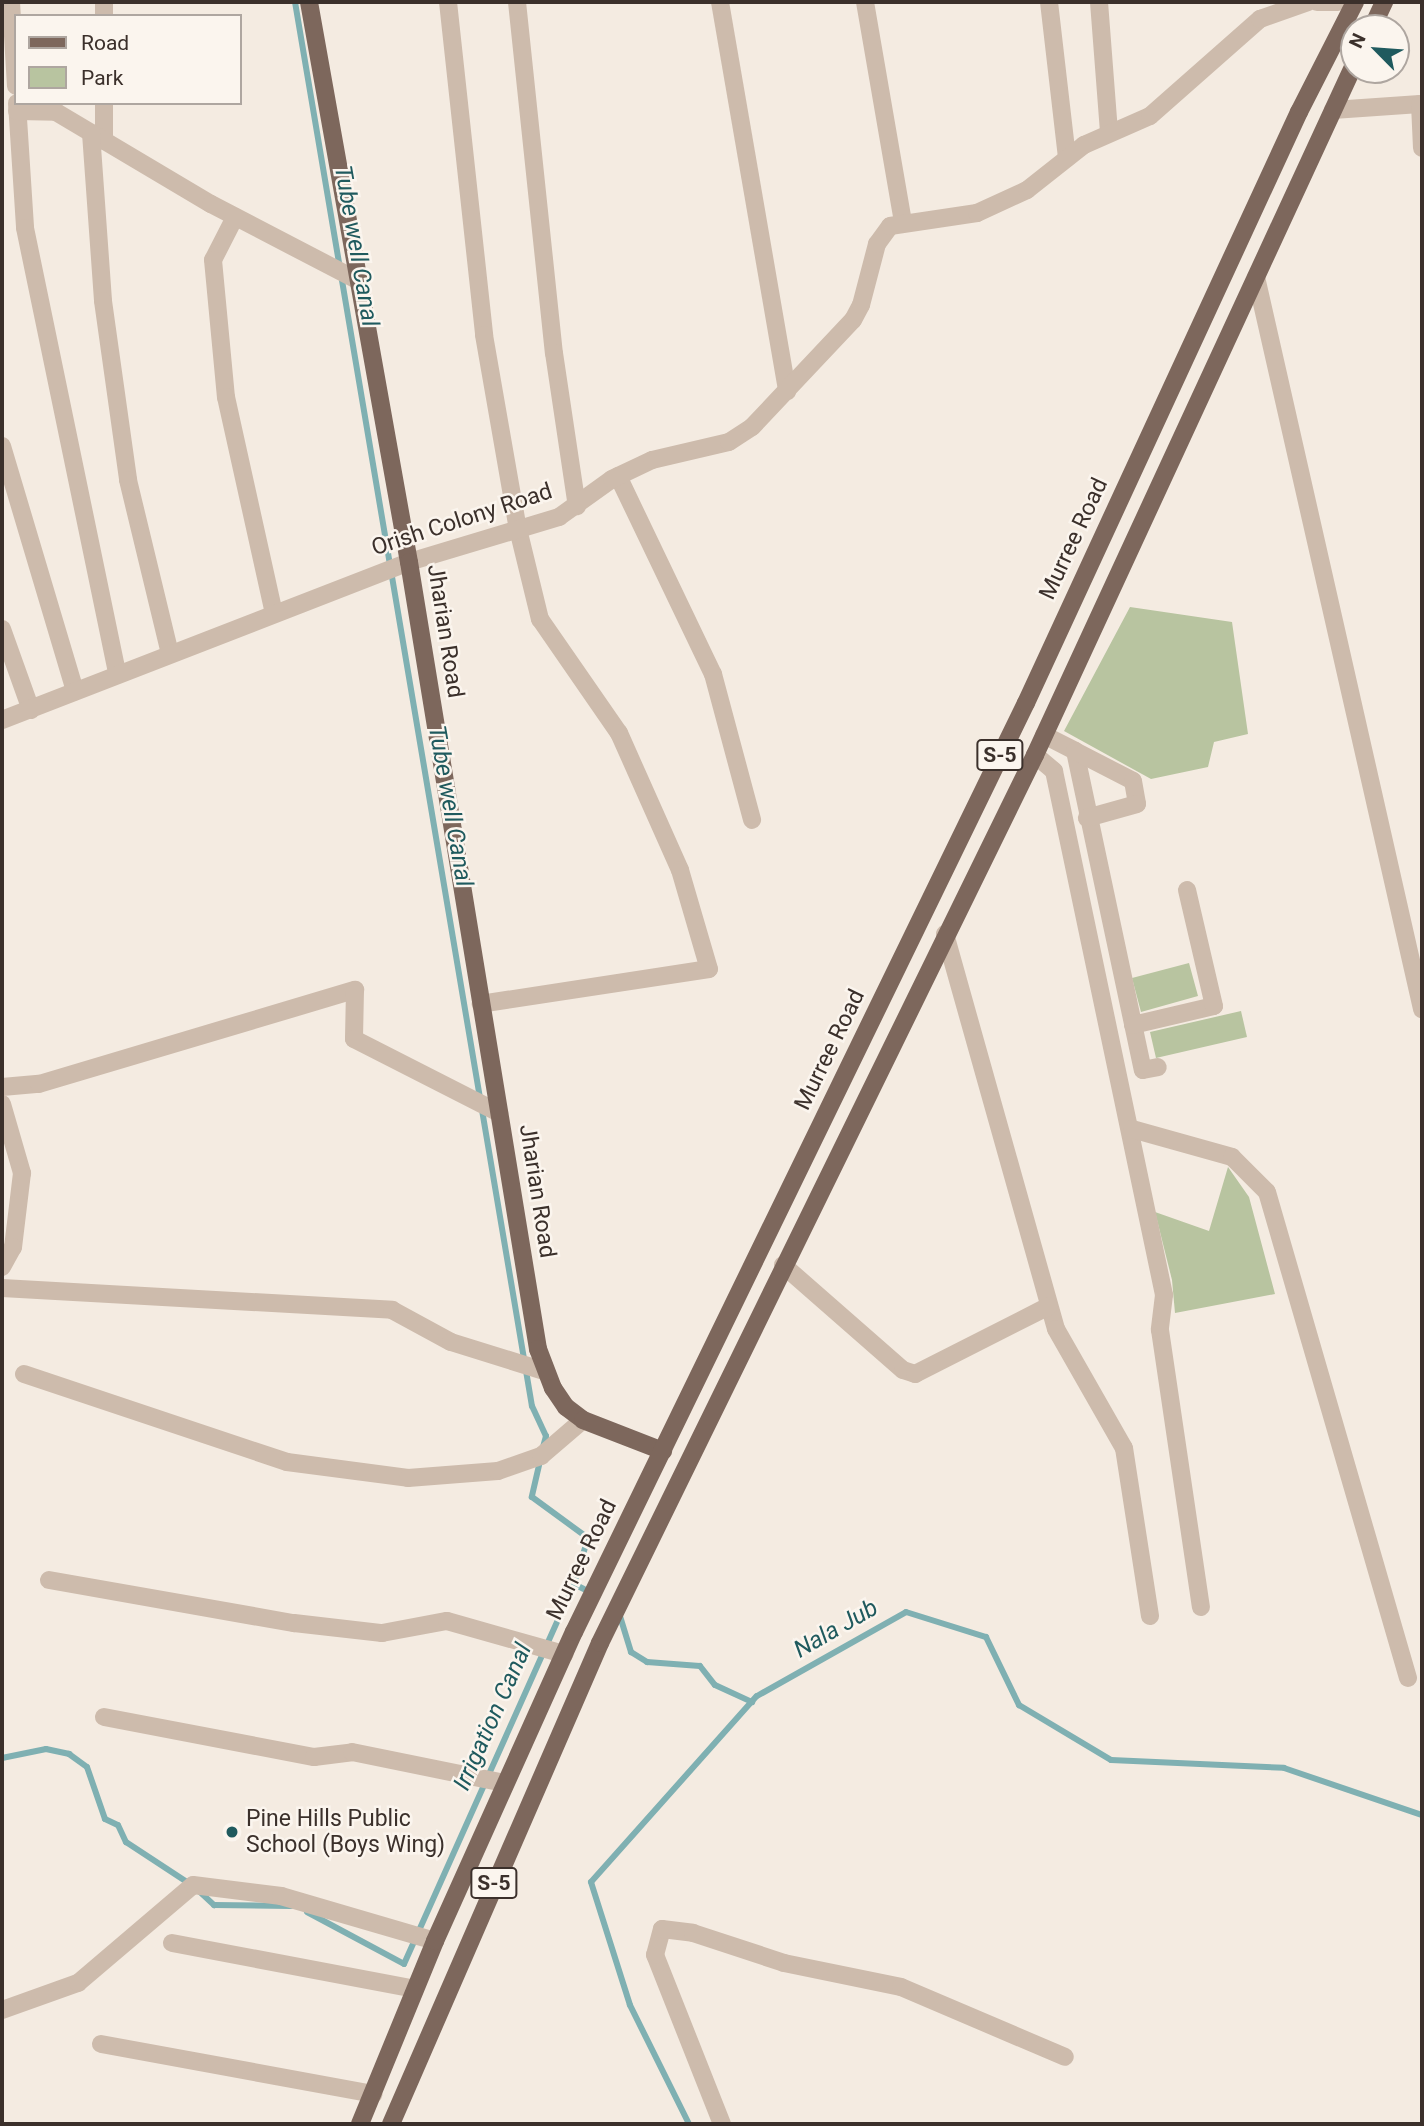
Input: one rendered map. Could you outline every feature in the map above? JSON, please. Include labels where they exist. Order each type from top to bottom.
[{"type":"main road","name":"Jharian Road","points":[[309,2],[409,562],[544,1371],[566,1406],[583,1420],[663,1451]]},
{"type":"main road","name":"Murree Road","points":[[360,2123],[435,1941],[574,1632],[1079,588],[1293,124],[1355,2]]},
{"type":"main road","name":"S-5","points":[[391,2124],[600,1643],[826,1176],[1035,755],[1345,84]]},
{"type":"main road","points":[[1079,588],[1106,600]]},
{"type":"main road","points":[[802,1165],[826,1176]]},
{"type":"main road","points":[[478,1843],[507,1854]]},
{"type":"street","points":[[10,2],[14,58]]},
{"type":"street","points":[[448,2],[484,335],[518,529],[540,619],[619,733],[680,870],[709,969],[481,1004]]},
{"type":"street","points":[[517,2],[554,353],[577,506]]},
{"type":"street","points":[[720,2],[787,391]]},
{"type":"street","points":[[866,2],[903,222],[993,208],[1027,190],[1067,158],[1109,132],[1150,116],[1259,10],[1308,2]]},
{"type":"street","points":[[1049,2],[1067,158]]},
{"type":"street","points":[[1099,2],[1109,132]]},
{"type":"street","points":[[1317,2],[1338,2]]},
{"type":"street","points":[[1333,110],[1420,104],[1422,148]]},
{"type":"street","points":[[104,105],[98,137],[103,301],[128,480],[170,653]]},
{"type":"street","points":[[117,673],[25,228],[17,107],[56,112],[235,217],[359,281]]},
{"type":"street","points":[[235,217],[213,260],[226,397],[274,614]]},
{"type":"street","name":"Orish Colony Road","points":[[2,720],[117,673],[409,562],[559,517],[618,476],[652,460],[729,442],[752,427],[853,320],[861,305],[877,244],[890,226],[903,222]]},
{"type":"street","points":[[1256,277],[1422,1009]]},
{"type":"street","points":[[2,446],[75,691]]},
{"type":"street","points":[[618,476],[713,674],[752,820]]},
{"type":"street","points":[[2,629],[31,710]]},
{"type":"street","points":[[1044,735],[1133,781],[1137,804],[1087,818]]},
{"type":"street","points":[[1074,751],[1143,1070],[1158,1067]]},
{"type":"street","points":[[1035,755],[1054,771],[1132,1129],[1164,1295],[1160,1330],[1201,1607]]},
{"type":"street","points":[[1133,1025],[1214,1006],[1186,890]]},
{"type":"street","points":[[946,934],[1056,1329],[1124,1448],[1150,1616]]},
{"type":"street","points":[[2,1087],[39,1084],[355,990],[354,1039],[499,1113]]},
{"type":"street","points":[[2,1104],[9,1156],[22,1173],[2,1267]]},
{"type":"street","points":[[1132,1129],[1232,1157],[1267,1192],[1408,1678]]},
{"type":"street","points":[[783,1265],[903,1370],[915,1374],[1049,1306]]},
{"type":"street","points":[[2,1288],[392,1310],[451,1342],[544,1371]]},
{"type":"street","points":[[24,1374],[287,1462],[408,1478],[498,1471],[541,1456],[583,1420]]},
{"type":"street","points":[[49,1580],[294,1623],[382,1633],[447,1621],[564,1654]]},
{"type":"street","points":[[104,1717],[314,1757],[352,1752],[505,1783]]},
{"type":"street","points":[[2,2010],[78,1983],[189,1888],[281,1896],[435,1941]]},
{"type":"street","points":[[722,2124],[655,1955],[662,1928],[693,1933],[785,1964],[901,1987],[1065,2057]]},
{"type":"street","points":[[172,1943],[415,1989]]},
{"type":"street","points":[[101,2044],[373,2094]]},
{"type":"green space","points":[[1130,607],[1232,622],[1248,734],[1214,742],[1208,767],[1151,779],[1064,731]]},
{"type":"green space","points":[[1189,963],[1198,996],[1141,1012],[1132,978]]},
{"type":"green space","points":[[1241,1011],[1247,1037],[1156,1058],[1150,1032]]},
{"type":"green space","points":[[1228,1167],[1249,1197],[1275,1294],[1175,1313],[1172,1280],[1155,1212],[1209,1231]]},
{"type":"waterway","name":"Tube well Canal","points":[[295,2],[532,1406],[546,1436],[543,1447]]},
{"type":"waterway","name":"Tube well Canal","points":[[540,1461],[532,1497],[588,1538],[574,1584]]},
{"type":"waterway","name":"Irrigation Canal","points":[[307,1912],[404,1964],[574,1584],[584,1589]]},
{"type":"waterway","name":"Nala Jub","points":[[689,2124],[630,2005],[591,1882],[757,1696],[906,1612],[986,1637],[1019,1705],[1111,1760],[1284,1768],[1422,1815]]},
{"type":"waterway","name":"Irrigation Canal","points":[[619,1613],[631,1652],[647,1662],[700,1666],[715,1685],[752,1702]]},
{"type":"waterway","name":"Irrigation Canal","points":[[2,1758],[46,1749],[69,1754],[87,1767],[105,1819],[118,1825],[126,1842],[190,1884]]},
{"type":"waterway","name":"Irrigation Canal","points":[[199,1891],[214,1905],[291,1906]]},
{"type":"place","name":"Pine Hills Public School (Boys Wing)","points":[[232,1832]]}]
